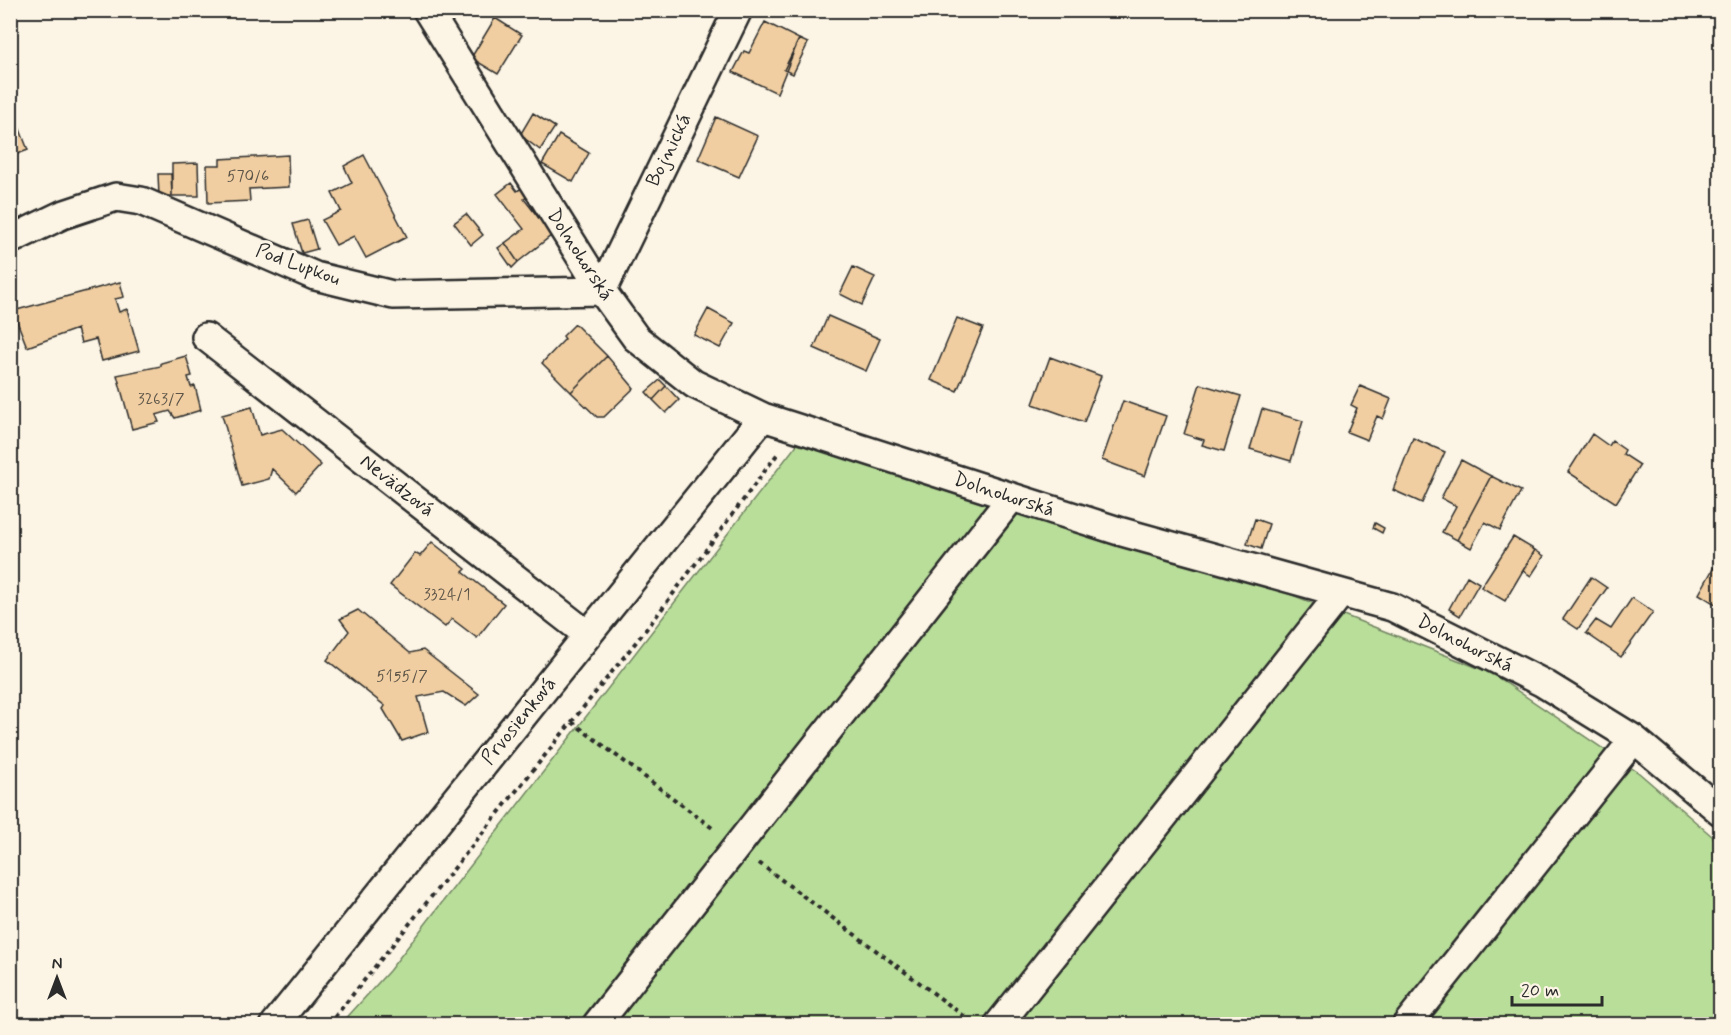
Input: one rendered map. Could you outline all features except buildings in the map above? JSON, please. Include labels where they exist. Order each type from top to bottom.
[{"type":"street","name":"Dolnohorská","points":[[427,10],[602,291],[636,338],[694,384],[763,417],[797,429],[1122,532],[1392,607],[1543,683],[1634,739],[1720,811]]},
{"type":"street","name":"Bojnická","points":[[602,291],[738,10]]},
{"type":"street","name":"Pod Lupkou","points":[[10,240],[62,215],[116,197],[141,201],[315,276],[393,295],[602,291]]},
{"type":"street","name":"Nevädzová","points":[[206,337],[588,635]]},
{"type":"street","name":"Prvosienková","points":[[275,1024],[763,417]]},
{"type":"street","points":[[597,1024],[1011,497]]},
{"type":"street","points":[[999,1024],[1341,593]]},
{"type":"street","points":[[1407,1024],[1634,739]]},
{"type":"path","points":[[328,1024],[652,622],[797,429]]},
{"type":"path","points":[[572,722],[975,1024]]},
{"type":"green space","points":[[798,443],[1267,585],[1491,673],[1639,773],[1720,843],[1720,1024],[341,1024],[389,971]]}]
